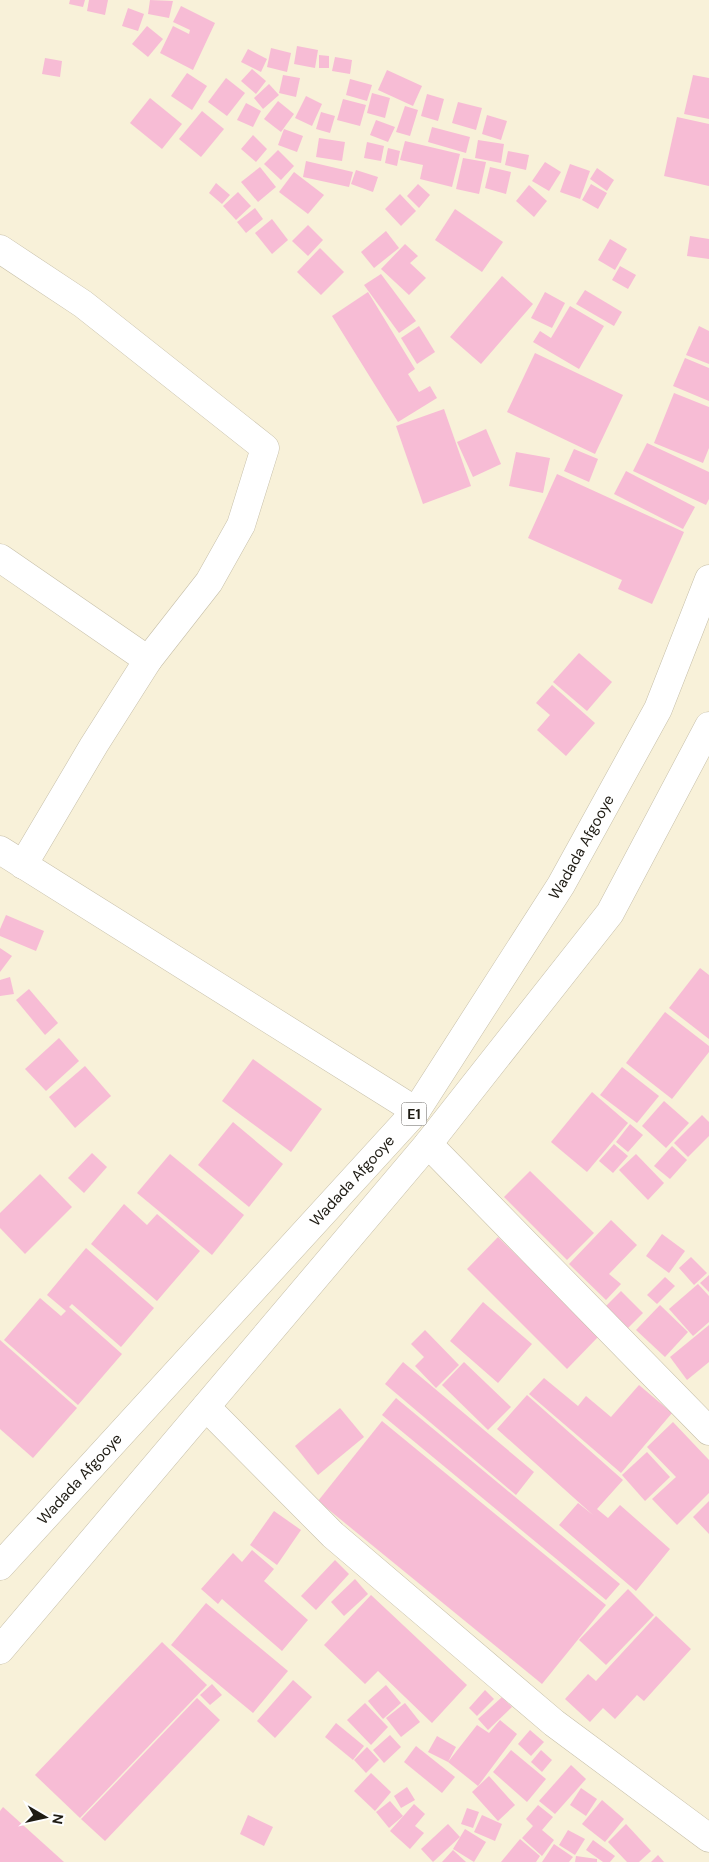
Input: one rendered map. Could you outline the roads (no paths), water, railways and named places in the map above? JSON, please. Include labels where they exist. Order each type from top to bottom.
[{"type":"main road","points":[[0,249],[83,304],[264,448],[241,525],[209,582],[148,660],[94,745],[23,865]]},
{"type":"main road","points":[[0,558],[148,660]]},
{"type":"main road","name":"Wadada Afgooye","points":[[0,1566],[416,1111],[566,877],[658,708],[709,579]]},
{"type":"main road","name":"E1","points":[[0,1650],[428,1144],[610,913],[709,726]]},
{"type":"main road","points":[[0,850],[416,1111]]},
{"type":"main road","points":[[428,1144],[709,1431]]},
{"type":"main road","points":[[206,1407],[333,1535],[363,1561],[554,1723],[709,1838]]}]
